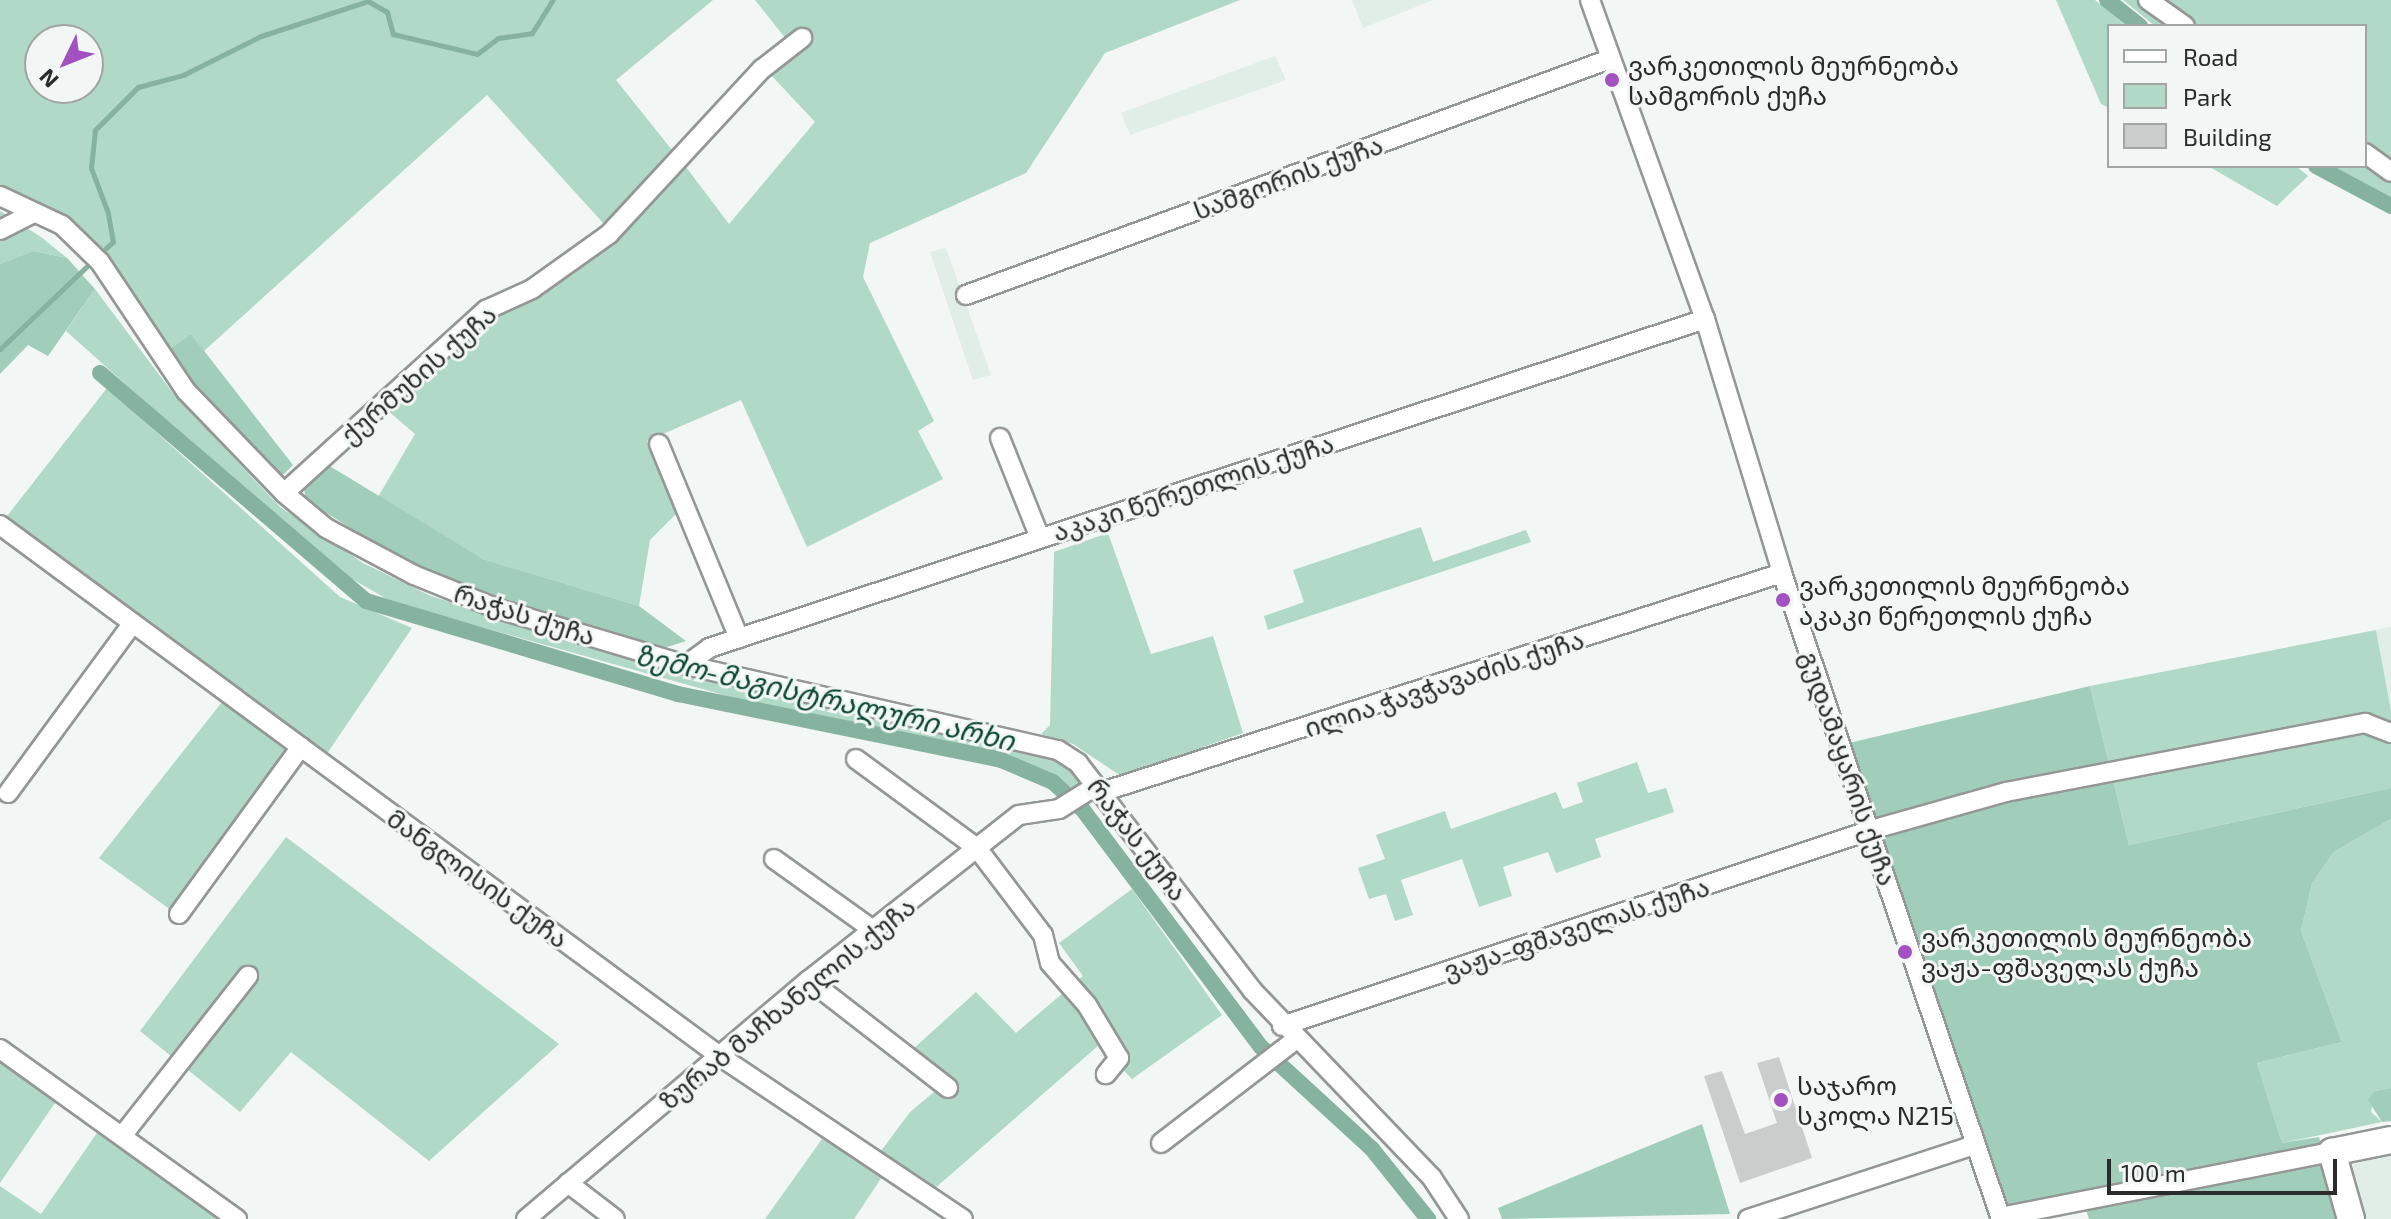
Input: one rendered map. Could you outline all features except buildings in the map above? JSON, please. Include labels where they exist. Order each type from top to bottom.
[{"type":"street","name":"გუდამაყარის ქუჩა","points":[[1590,0],[1705,319],[1782,573],[2000,1218]]},
{"type":"street","points":[[2148,0],[2182,24]]},
{"type":"street","name":"ქურმუხის ქუჩა","points":[[284,493],[486,310],[532,289],[609,234],[762,69],[802,38]]},
{"type":"street","name":"სამგორის ქუჩა","points":[[966,295],[1610,59]]},
{"type":"street","points":[[2367,154],[2391,172]]},
{"type":"street","name":"რაჭას ქუჩა","points":[[0,196],[31,214],[62,225],[100,262],[186,391],[284,493],[326,528],[414,575],[498,609],[686,665],[1058,750],[1098,791],[1282,1026],[1432,1178],[1459,1219]]},
{"type":"street","points":[[0,230],[31,214]]},
{"type":"street","name":"აკაკი წერეთლის ქუჩა","points":[[686,665],[709,648],[1705,319]]},
{"type":"street","points":[[1000,438],[1040,538]]},
{"type":"street","points":[[659,444],[739,638]]},
{"type":"street","name":"მანგლისის ქუჩა","points":[[0,525],[721,1057],[963,1219]]},
{"type":"street","name":"ილია ჭავჭავაძის ქუჩა","points":[[1059,809],[1098,791],[1782,573]]},
{"type":"street","points":[[8,793],[133,623]]},
{"type":"street","name":"ვაჟა-ფშაველას ქუჩა","points":[[1282,1026],[1871,830],[2006,792],[2170,758],[2365,723],[2391,733]]},
{"type":"street","points":[[179,914],[301,747]]},
{"type":"street","points":[[856,759],[977,848],[1043,935],[1050,963],[1087,1005],[1119,1058],[1106,1074]]},
{"type":"street","name":"ზურაბ მაჩხანელის ქუჩა","points":[[526,1219],[809,980],[1019,815],[1059,809]]},
{"type":"street","points":[[774,859],[873,930]]},
{"type":"street","points":[[122,1136],[248,976]]},
{"type":"street","points":[[809,980],[948,1088]]},
{"type":"street","points":[[1161,1143],[1295,1040]]},
{"type":"street","points":[[0,1049],[237,1219]]},
{"type":"street","points":[[2000,1218],[2391,1140]]},
{"type":"street","points":[[1748,1219],[1975,1145]]},
{"type":"street","points":[[2332,1152],[2351,1219]]},
{"type":"street","points":[[568,1183],[615,1219]]},
{"type":"shaded area","points":[[1352,0],[1433,0],[1363,28]]},
{"type":"shaded area","points":[[1275,56],[1286,80],[1130,135],[1121,113]]},
{"type":"shaded area","points":[[946,248],[991,375],[973,380],[930,252]]},
{"type":"shaded area","points":[[2391,627],[2391,711],[2376,630]]},
{"type":"shaded area","points":[[2391,1152],[2391,1219],[2363,1219],[2347,1167]]},
{"type":"green space","points":[[0,0],[713,0],[616,80],[676,155],[604,224],[487,95],[204,351],[191,334],[168,350],[70,216],[34,208],[0,187]]},
{"type":"green space","points":[[755,0],[1240,0],[1105,53],[1026,173],[870,243],[863,277],[934,421],[918,431],[943,479],[807,547],[741,400],[647,441],[678,512],[650,540],[639,606],[483,559],[378,497],[415,434],[387,410],[497,310],[605,248],[686,167],[729,224],[815,122],[771,75],[797,53]]},
{"type":"green space","points":[[2056,0],[2095,0],[2124,24],[2107,24],[2107,107],[2101,104]]},
{"type":"green space","points":[[2123,0],[2391,0],[2391,197],[2333,168],[2367,168],[2367,24],[2153,24]]},
{"type":"green space","points":[[2211,168],[2298,168],[2308,176],[2277,206]]},
{"type":"green space","points":[[0,211],[67,258],[33,251],[0,264]]},
{"type":"green space","points":[[33,251],[67,258],[95,289],[48,356],[28,345],[0,374],[0,264]]},
{"type":"green space","points":[[95,289],[172,392],[280,507],[363,563],[431,596],[573,641],[1062,761],[1086,785],[1074,790],[1050,772],[991,753],[767,707],[392,602],[328,565],[66,331]]},
{"type":"green space","points":[[191,334],[293,465],[284,474],[276,474],[214,411],[168,350]]},
{"type":"green space","points":[[107,388],[340,597],[412,628],[324,758],[4,520]]},
{"type":"green space","points":[[328,465],[483,559],[639,606],[686,641],[661,649],[506,606],[409,565],[306,500],[304,489]]},
{"type":"green space","points":[[1421,527],[1433,562],[1526,530],[1531,542],[1268,630],[1264,616],[1304,602],[1293,570]]},
{"type":"green space","points":[[1108,533],[1151,654],[1213,636],[1243,733],[1121,776],[1073,744],[1041,734],[1050,725],[1054,552]]},
{"type":"green space","points":[[2376,630],[2391,711],[2391,788],[2129,845],[2090,686]]},
{"type":"green space","points":[[2090,686],[2129,845],[2391,788],[2391,819],[2334,852],[2312,883],[2301,931],[2342,1042],[2257,1063],[2282,1143],[2319,1137],[2343,1219],[2089,1219],[2086,1210],[2010,1219],[1849,743]]},
{"type":"green space","points":[[222,702],[296,758],[175,913],[99,858]]},
{"type":"green space","points":[[1637,762],[1648,793],[1666,788],[1674,812],[1595,839],[1601,857],[1556,873],[1548,852],[1503,867],[1512,896],[1479,907],[1462,859],[1401,880],[1413,915],[1395,921],[1386,894],[1369,899],[1358,868],[1385,859],[1376,835],[1445,811],[1451,829],[1556,792],[1563,809],[1583,802],[1577,783]]},
{"type":"green space","points":[[2391,819],[2391,1088],[2375,1091],[2371,1112],[2382,1122],[2282,1143],[2257,1063],[2342,1042],[2301,931],[2312,883],[2334,852]]},
{"type":"green space","points":[[286,837],[559,1044],[429,1161],[291,1052],[240,1112],[140,1031]]},
{"type":"green space","points":[[1132,889],[1222,1015],[1132,1079],[1099,1045],[933,1190],[881,1151],[910,1112],[951,1078],[913,1049],[976,992],[1016,1033],[1083,976],[1059,943]]},
{"type":"green space","points":[[0,1058],[57,1100],[0,1183]]},
{"type":"green space","points":[[2391,1088],[2391,1121],[2382,1122],[2368,1100],[2375,1091]]},
{"type":"green space","points":[[1702,1124],[1730,1214],[1502,1219],[1498,1208]]},
{"type":"green space","points":[[99,1130],[222,1219],[0,1219],[0,1186],[41,1214]]},
{"type":"green space","points":[[822,1139],[884,1174],[854,1219],[765,1219]]},
{"type":"waterway","points":[[106,248],[113,242],[108,213],[91,168],[95,130],[138,87],[183,75],[261,36],[368,1],[387,12],[393,34],[477,54],[498,38],[532,33],[553,0]]},
{"type":"waterway","points":[[2107,0],[2137,24]]},
{"type":"waterway","points":[[2320,168],[2391,206]]},
{"type":"waterway","points":[[0,349],[86,267]]},
{"type":"waterway","name":"ზემო-მაგისტრალური არხი","points":[[100,373],[366,601],[678,694],[1001,760],[1053,782],[1083,810],[1261,1047],[1372,1149],[1428,1219]]},
{"type":"place","name":"ვარკეთილის მეურნეობა სამგორის ქუჩა","points":[[1612,80]]},
{"type":"place","name":"ვარკეთილის მეურნეობა აკაკი წერეთლის ქუჩა","points":[[1783,600]]},
{"type":"place","name":"ვარკეთილის მეურნეობა ვაჟა-ფშაველას ქუჩა","points":[[1905,952]]},
{"type":"place","name":"საჯარო სკოლა N215","points":[[1781,1100]]}]
